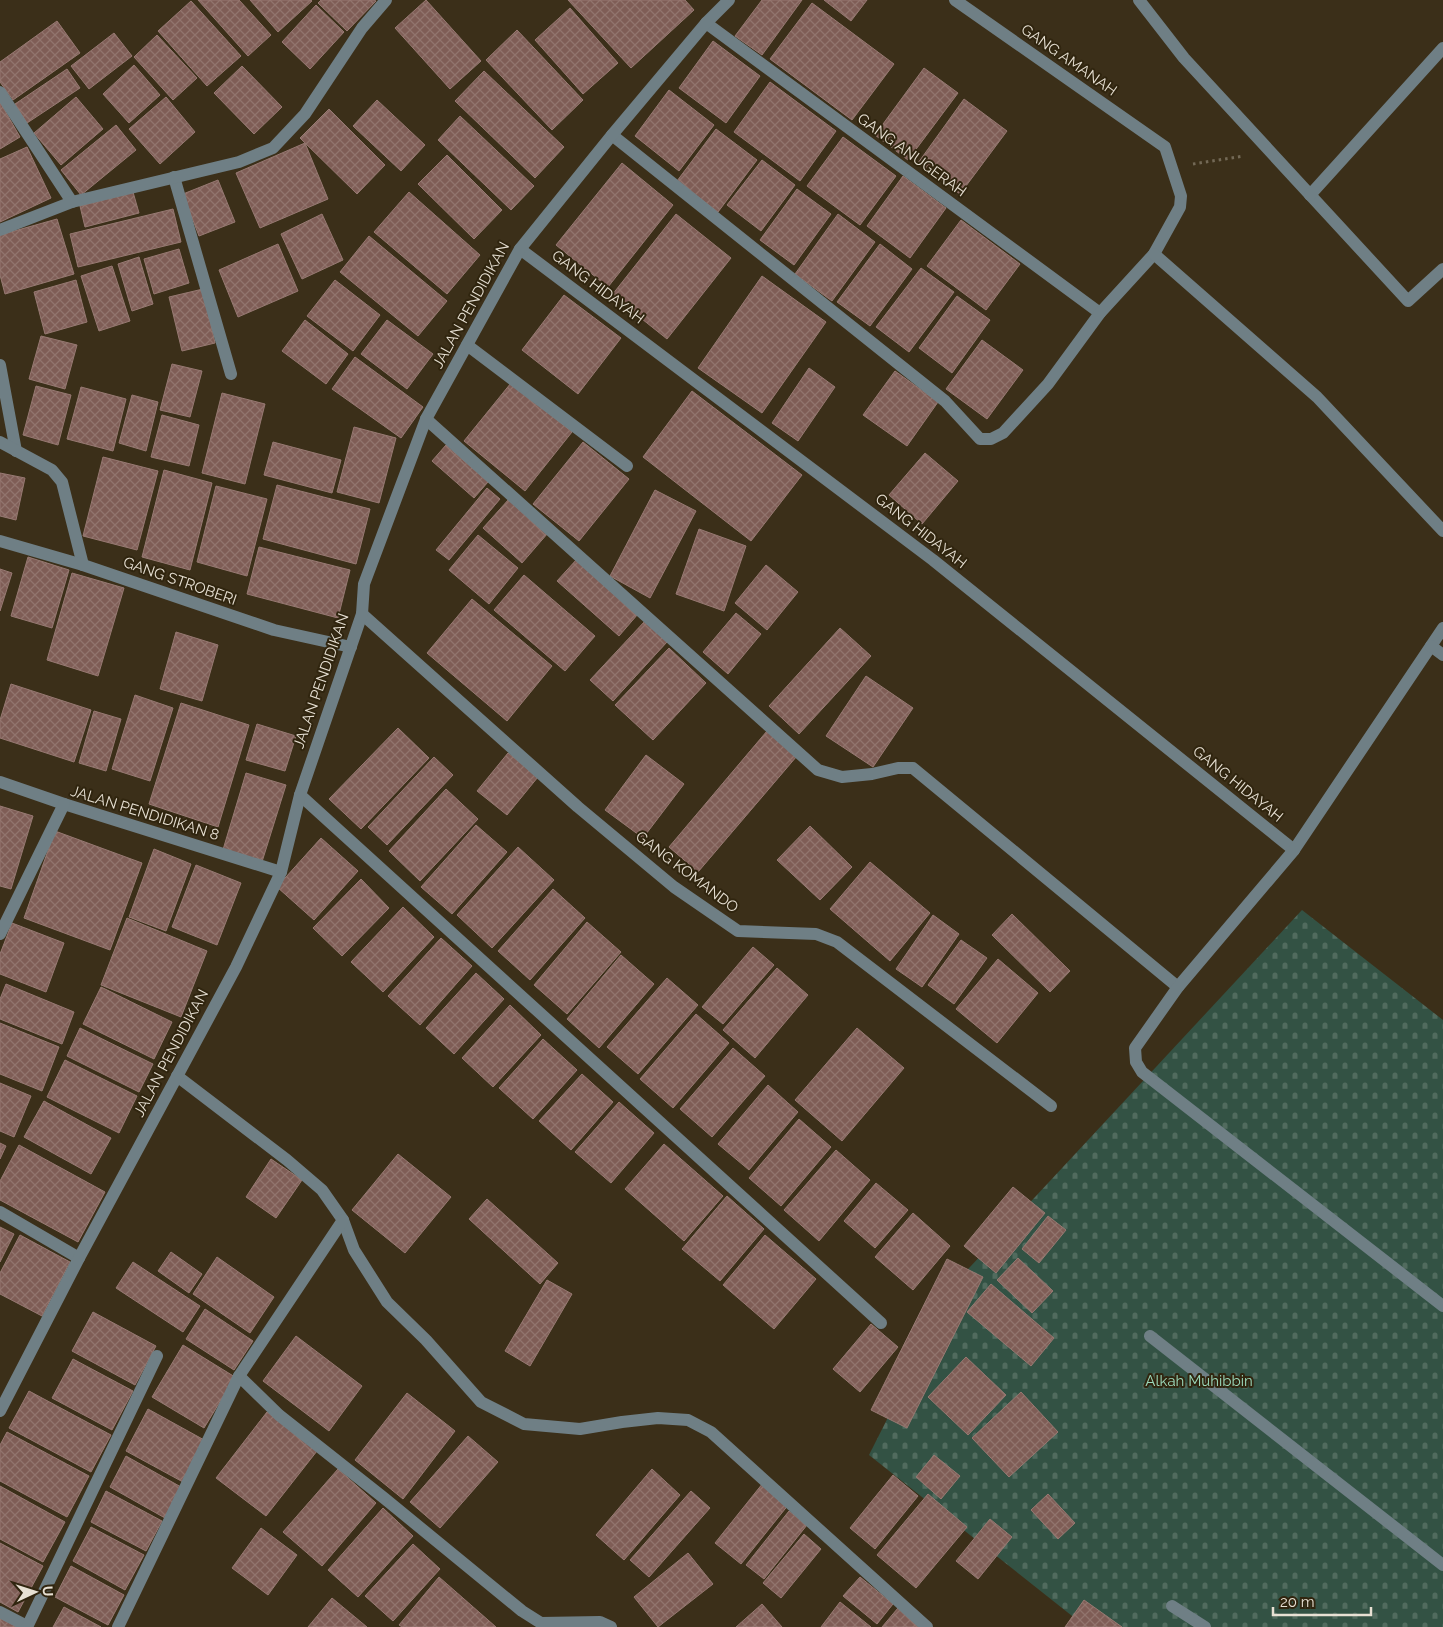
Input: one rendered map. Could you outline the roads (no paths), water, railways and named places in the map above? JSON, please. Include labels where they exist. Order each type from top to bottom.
[{"type":"street","points":[[0,230],[72,202],[238,162],[273,148],[305,114],[362,28],[386,0]]},
{"type":"street","name":"JALAN PENDIDIKAN","points":[[0,1412],[79,1258],[236,967],[281,872],[300,795],[362,614],[364,584],[426,419],[520,249],[706,23],[729,0]]},
{"type":"street","name":"GANG AMANAH","points":[[955,0],[1165,146],[1181,196],[1180,207],[1154,254]]},
{"type":"street","points":[[1139,0],[1184,58],[1408,301],[1443,269]]},
{"type":"street","name":"GANG ANUGERAH","points":[[706,23],[1100,313]]},
{"type":"street","points":[[1310,195],[1443,48]]},
{"type":"street","points":[[0,92],[72,202]]},
{"type":"street","points":[[612,135],[945,401],[980,439],[991,438],[1003,433],[1048,384],[1100,313],[1154,254],[1317,397],[1443,531]]},
{"type":"street","points":[[174,177],[231,374]]},
{"type":"street","name":"GANG HIDAYAH","points":[[520,249],[933,560],[1294,850]]},
{"type":"street","points":[[467,345],[627,466]]},
{"type":"street","points":[[0,366],[16,451]]},
{"type":"street","points":[[426,419],[818,770],[842,778],[898,768],[913,768],[1178,987]]},
{"type":"street","points":[[0,442],[52,470],[62,482],[83,565]]},
{"type":"street","name":"GANG STROBERI","points":[[0,541],[83,565],[274,630],[350,647]]},
{"type":"street","name":"GANG KOMANDO","points":[[362,614],[578,807],[674,887],[738,931],[816,934],[837,942],[1051,1106]]},
{"type":"street","points":[[1443,628],[1294,850],[1178,987],[1135,1048],[1136,1062],[1142,1072],[1443,1306]]},
{"type":"street","points":[[1431,646],[1443,655]]},
{"type":"street","name":"JALAN PENDIDIKAN 8","points":[[0,782],[281,872]]},
{"type":"street","points":[[300,795],[881,1323]]},
{"type":"street","points":[[0,934],[64,804]]},
{"type":"street","points":[[177,1076],[287,1160],[322,1190],[343,1220],[354,1250],[387,1302],[426,1340],[482,1402],[524,1424],[580,1429],[658,1418],[688,1420],[711,1432],[926,1627]]},
{"type":"street","points":[[0,1212],[79,1258]]},
{"type":"street","points":[[118,1627],[239,1376],[343,1220]]},
{"type":"street","points":[[1150,1336],[1443,1565]]},
{"type":"street","points":[[0,1612],[27,1626],[157,1356]]},
{"type":"street","points":[[239,1376],[279,1416],[384,1498],[539,1625],[600,1622],[611,1627]]},
{"type":"street","points":[[1172,1606],[1205,1627]]},
{"type":"park label","name":"Alkah Muhibbin","points":[[1199,1381]]}]
